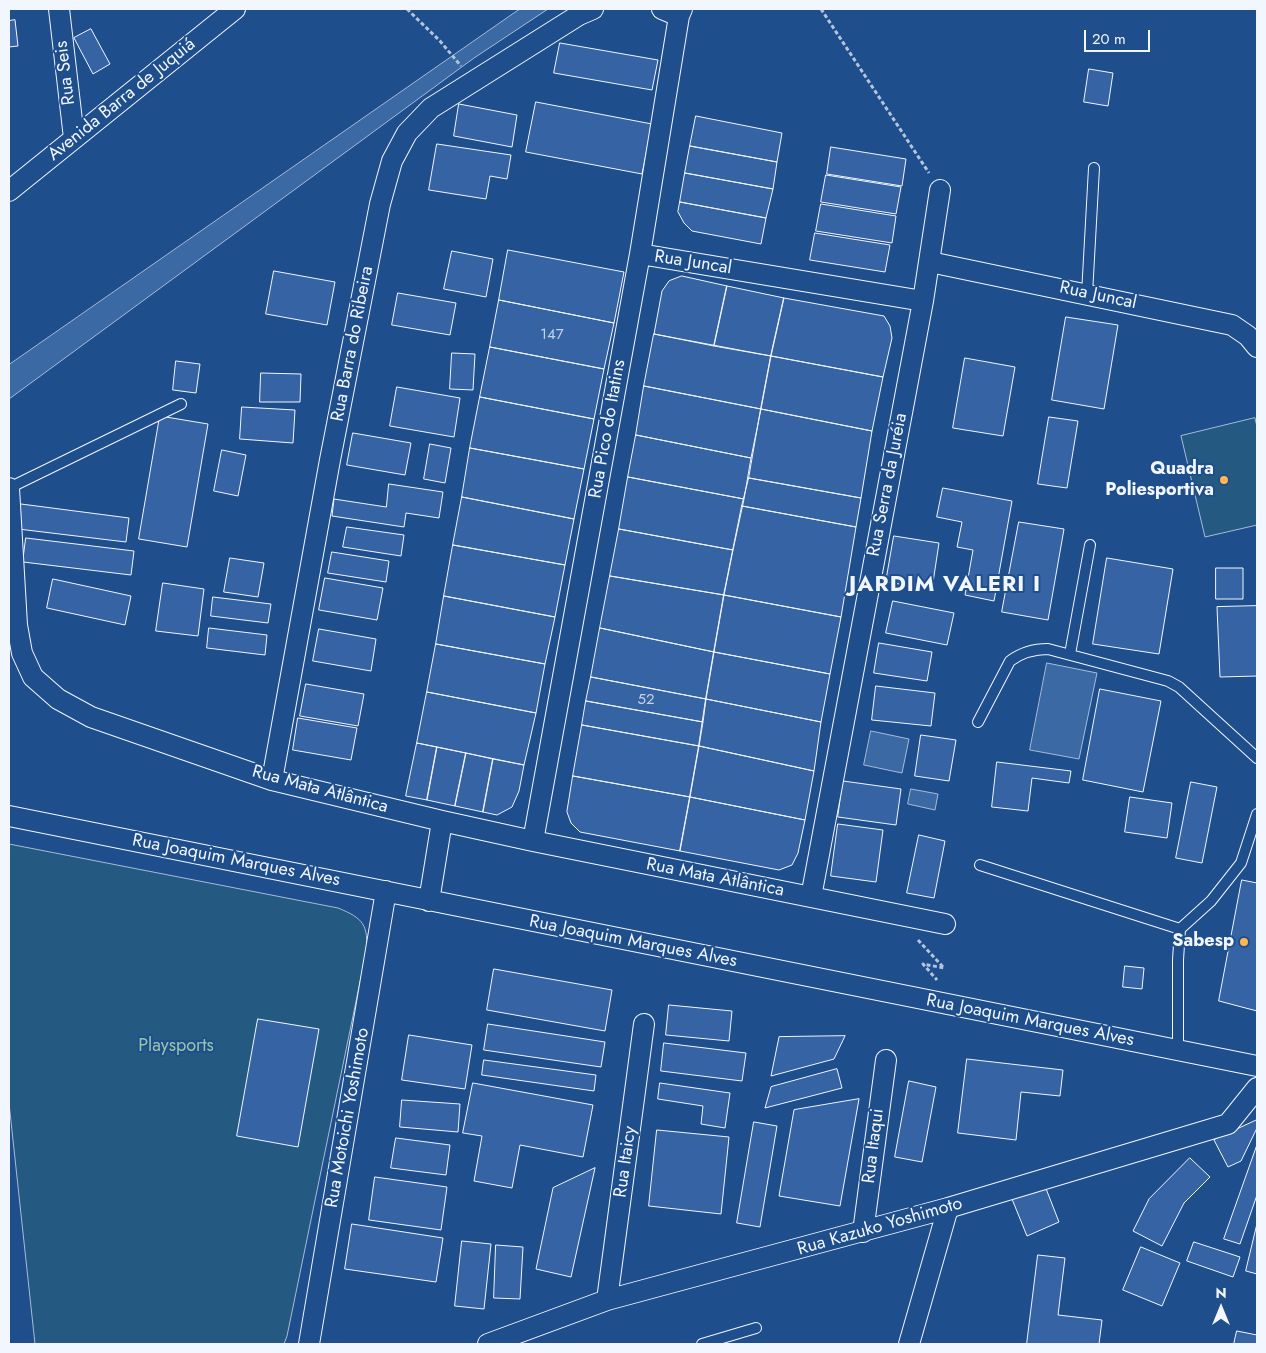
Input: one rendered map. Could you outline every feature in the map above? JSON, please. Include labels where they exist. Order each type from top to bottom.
[{"type":"street","name":"Rua Seis","points":[[59,9],[74,138]]},
{"type":"street","name":"Avenida Barra de Juquiá","points":[[9,190],[235,9]]},
{"type":"street","name":"Rua Barra do Ribeira","points":[[272,780],[380,204],[392,161],[407,133],[431,108],[579,15],[593,9]]},
{"type":"street","name":"Rua Pico do Itatins","points":[[533,841],[640,254],[674,11]]},
{"type":"street","name":"Rua Serra da Juréia","points":[[811,897],[923,301],[940,190]]},
{"type":"street","name":"Rua Juncal","points":[[640,254],[923,301]]},
{"type":"street","name":"Rua Juncal","points":[[930,262],[1232,325],[1248,336],[1257,347]]},
{"type":"street","name":"Rua Mata Atlântica","points":[[9,488],[16,625],[22,653],[33,677],[58,699],[91,717],[272,780],[533,841],[945,924]]},
{"type":"street","name":"Rua Joaquim Marques Alves","points":[[9,816],[1257,1066]]},
{"type":"street","points":[[429,901],[442,821]]},
{"type":"street","name":"Rua Motoichi Yoshimoto","points":[[309,1344],[386,891]]},
{"type":"street","name":"Rua Itaicy","points":[[607,1300],[644,1024]]},
{"type":"street","name":"Rua Itaqui","points":[[863,1232],[886,1060]]},
{"type":"street","name":"Rua Kazuko Yoshimoto","points":[[488,1344],[607,1300],[948,1208],[1228,1124],[1257,1088]]},
{"type":"street","points":[[909,1344],[948,1208]]},
{"type":"lane","points":[[1087,294],[1094,168]]},
{"type":"lane","points":[[9,488],[181,404]]},
{"type":"lane","points":[[1070,654],[1090,545]]},
{"type":"lane","points":[[978,722],[1010,661],[1018,655],[1036,649],[1048,649],[1155,677],[1179,687],[1257,758]]},
{"type":"lane","points":[[1178,1050],[1180,929],[1211,901],[1241,863],[1257,814]]},
{"type":"lane","points":[[980,865],[1180,929]]},
{"type":"lane","points":[[702,1344],[756,1328]]},
{"type":"path","points":[[407,9],[440,41],[466,72]]},
{"type":"path","points":[[820,9],[940,190]]},
{"type":"path","points":[[893,914],[944,968],[922,964],[962,1007]]},
{"type":"green space","name":"Quadra Poliesportiva","points":[[1255,418],[1257,427],[1257,525],[1205,537],[1181,436]]},
{"type":"green space","name":"Playsports","points":[[9,844],[338,908],[359,919],[365,929],[366,953],[284,1344],[35,1344],[9,1103]]},
{"type":"shaded area","points":[[520,9],[548,9],[474,58],[9,399],[9,365]]},
{"type":"shaded area","points":[[1047,663],[1097,673],[1079,759],[1030,750]]},
{"type":"shaded area","points":[[871,731],[909,739],[902,773],[864,765]]},
{"type":"shaded area","points":[[911,789],[938,794],[935,810],[908,804]]},
{"type":"building","points":[[15,20],[18,46],[9,47],[9,21]]},
{"type":"building","points":[[91,29],[110,64],[93,74],[74,38]]},
{"type":"building","points":[[560,43],[658,60],[652,90],[554,73]]},
{"type":"building","points":[[1089,69],[1113,73],[1108,106],[1084,102]]},
{"type":"building","points":[[536,102],[652,124],[642,174],[526,152]]},
{"type":"building","points":[[459,104],[517,115],[512,147],[454,136]]},
{"type":"building","points":[[696,116],[782,133],[777,162],[690,146]]},
{"type":"building","points":[[437,144],[511,155],[507,179],[490,176],[486,199],[429,190]]},
{"type":"building","points":[[690,146],[777,162],[773,189],[685,173]]},
{"type":"building","points":[[831,147],[906,159],[902,186],[827,174]]},
{"type":"building","points":[[685,173],[773,189],[766,218],[680,202]]},
{"type":"building","points":[[826,175],[901,187],[896,214],[821,202]]},
{"type":"building","points":[[680,202],[766,218],[761,244],[692,231],[684,223],[678,212]]},
{"type":"building","points":[[821,204],[896,216],[892,243],[816,231]]},
{"type":"building","points":[[815,233],[890,245],[885,272],[810,260]]},
{"type":"building","points":[[508,250],[624,272],[614,323],[499,300]]},
{"type":"building","points":[[452,251],[493,259],[486,297],[444,289]]},
{"type":"building","points":[[274,271],[335,282],[327,325],[266,314]]},
{"type":"building","points":[[682,276],[727,286],[714,346],[654,334],[662,291],[669,281]]},
{"type":"building","points":[[727,286],[784,298],[771,356],[714,346]]},
{"type":"building","points":[[398,293],[456,303],[450,335],[392,325]]},
{"type":"building","points":[[784,298],[884,316],[890,326],[892,338],[883,377],[771,356]]},
{"type":"building","points":[[499,300],[614,323],[604,369],[490,347]]},
{"type":"building","points":[[1066,317],[1118,325],[1104,409],[1052,400]]},
{"type":"building","points":[[654,334],[771,356],[761,409],[644,386]]},
{"type":"building","points":[[490,347],[604,369],[594,419],[480,397]]},
{"type":"building","points":[[452,353],[475,354],[473,390],[450,389]]},
{"type":"building","points":[[771,356],[883,377],[872,431],[761,409]]},
{"type":"building","points":[[965,358],[1015,367],[1003,436],[953,428]]},
{"type":"building","points":[[176,361],[200,364],[196,393],[173,390]]},
{"type":"building","points":[[261,373],[301,374],[300,402],[260,402]]},
{"type":"building","points":[[644,386],[761,409],[751,458],[636,435]]},
{"type":"building","points":[[397,387],[460,398],[454,437],[390,426]]},
{"type":"building","points":[[480,397],[594,419],[584,469],[470,448]]},
{"type":"building","points":[[242,407],[295,410],[293,443],[240,439]]},
{"type":"building","points":[[761,409],[872,431],[861,498],[749,478]]},
{"type":"building","points":[[160,416],[208,424],[187,547],[139,539]]},
{"type":"building","points":[[1049,417],[1078,421],[1067,488],[1038,484]]},
{"type":"building","points":[[353,433],[411,443],[405,475],[347,465]]},
{"type":"building","points":[[636,435],[751,458],[744,499],[628,477]]},
{"type":"building","points":[[430,444],[451,448],[445,483],[424,479]]},
{"type":"building","points":[[470,448],[584,469],[574,519],[462,497]]},
{"type":"building","points":[[222,450],[246,455],[238,496],[214,491]]},
{"type":"building","points":[[628,477],[744,499],[733,550],[619,529]]},
{"type":"building","points":[[749,478],[861,498],[856,527],[742,506]]},
{"type":"building","points":[[389,484],[443,492],[439,518],[406,513],[404,527],[332,516],[334,499],[386,507]]},
{"type":"building","points":[[943,488],[1012,501],[994,601],[965,595],[973,550],[957,547],[962,522],[937,517]]},
{"type":"building","points":[[462,497],[574,519],[565,565],[453,545]]},
{"type":"building","points":[[21,504],[129,518],[126,542],[18,529]]},
{"type":"building","points":[[742,506],[856,527],[841,617],[724,595]]},
{"type":"building","points":[[1019,522],[1064,529],[1048,620],[1002,612]]},
{"type":"building","points":[[347,527],[404,535],[401,556],[343,547]]},
{"type":"building","points":[[619,529],[733,550],[724,595],[610,576]]},
{"type":"building","points":[[894,536],[939,543],[932,589],[886,582]]},
{"type":"building","points":[[26,538],[134,551],[131,575],[23,562]]},
{"type":"building","points":[[453,545],[565,565],[555,617],[444,596]]},
{"type":"building","points":[[332,552],[389,561],[386,582],[328,573]]},
{"type":"building","points":[[230,558],[264,563],[258,597],[224,592]]},
{"type":"building","points":[[1107,558],[1173,569],[1159,654],[1093,644]]},
{"type":"building","points":[[1216,568],[1243,568],[1243,599],[1216,599]]},
{"type":"building","points":[[610,576],[724,595],[714,652],[600,628]]},
{"type":"building","points":[[325,578],[383,588],[377,620],[319,610]]},
{"type":"building","points":[[53,579],[131,596],[125,625],[47,608]]},
{"type":"building","points":[[163,583],[204,589],[198,636],[156,631]]},
{"type":"building","points":[[724,595],[841,617],[830,674],[714,652]]},
{"type":"building","points":[[444,596],[555,617],[545,664],[436,644]]},
{"type":"building","points":[[213,597],[271,604],[268,623],[211,616]]},
{"type":"building","points":[[893,601],[954,613],[947,645],[886,633]]},
{"type":"building","points":[[1257,606],[1257,676],[1220,677],[1217,607]]},
{"type":"building","points":[[209,628],[267,635],[265,655],[207,648]]},
{"type":"building","points":[[600,628],[714,652],[706,699],[591,677]]},
{"type":"building","points":[[319,629],[376,639],[371,671],[313,661]]},
{"type":"building","points":[[879,643],[932,652],[927,681],[874,673]]},
{"type":"building","points":[[436,644],[545,664],[536,713],[427,692]]},
{"type":"building","points":[[714,652],[830,674],[821,722],[706,699]]},
{"type":"building","points":[[591,677],[706,699],[703,722],[586,701]]},
{"type":"building","points":[[306,684],[364,694],[358,726],[300,716]]},
{"type":"building","points":[[876,686],[935,693],[931,726],[872,720]]},
{"type":"building","points":[[1100,689],[1161,701],[1143,792],[1083,780]]},
{"type":"building","points":[[427,692],[536,713],[524,765],[417,743]]},
{"type":"building","points":[[706,699],[821,722],[814,771],[699,746]]},
{"type":"building","points":[[586,701],[703,722],[699,746],[582,725]]},
{"type":"building","points":[[298,718],[357,728],[351,760],[293,750]]},
{"type":"building","points":[[582,725],[699,746],[690,797],[573,776]]},
{"type":"building","points":[[921,735],[956,740],[949,781],[915,776]]},
{"type":"building","points":[[417,743],[437,747],[427,800],[406,796]]},
{"type":"building","points":[[699,746],[814,771],[805,820],[690,797]]},
{"type":"building","points":[[437,747],[466,753],[455,806],[427,800]]},
{"type":"building","points":[[466,753],[493,759],[483,812],[455,806]]},
{"type":"building","points":[[493,759],[524,765],[519,791],[512,807],[497,815],[483,812]]},
{"type":"building","points":[[997,762],[1071,771],[1069,783],[1032,778],[1028,811],[992,807]]},
{"type":"building","points":[[573,776],[690,797],[680,851],[580,832],[571,823],[567,812]]},
{"type":"building","points":[[843,781],[901,789],[896,825],[838,817]]},
{"type":"building","points":[[1191,782],[1217,787],[1202,863],[1176,858]]},
{"type":"building","points":[[690,797],[805,820],[798,853],[792,865],[779,870],[680,851]]},
{"type":"building","points":[[1130,797],[1172,803],[1167,838],[1125,832]]},
{"type":"building","points":[[838,824],[883,830],[876,882],[831,876]]},
{"type":"building","points":[[919,835],[945,841],[934,898],[907,893]]},
{"type":"building","name":"Sabesp","points":[[1242,880],[1257,883],[1257,1011],[1219,1001]]},
{"type":"building","points":[[1125,966],[1144,968],[1142,989],[1123,987]]},
{"type":"building","points":[[494,969],[612,990],[605,1031],[487,1010]]},
{"type":"building","points":[[669,1005],[732,1011],[729,1041],[666,1035]]},
{"type":"building","points":[[258,1019],[319,1029],[298,1147],[237,1136]]},
{"type":"building","points":[[488,1024],[605,1042],[601,1067],[484,1050]]},
{"type":"building","points":[[409,1035],[472,1045],[465,1089],[402,1080]]},
{"type":"building","points":[[845,1036],[834,1059],[771,1076],[779,1037]]},
{"type":"building","points":[[664,1043],[746,1053],[742,1081],[661,1071]]},
{"type":"building","points":[[967,1059],[1063,1070],[1060,1096],[1021,1092],[1016,1140],[958,1133]]},
{"type":"building","points":[[484,1060],[596,1075],[594,1091],[482,1075]]},
{"type":"building","points":[[837,1069],[842,1088],[765,1108],[771,1087]]},
{"type":"building","points":[[909,1081],[936,1087],[922,1162],[895,1157]]},
{"type":"building","points":[[473,1083],[593,1105],[583,1157],[520,1145],[512,1188],[474,1181],[482,1136],[463,1133]]},
{"type":"building","points":[[660,1083],[730,1093],[725,1128],[701,1124],[703,1106],[658,1099]]},
{"type":"building","points":[[859,1099],[840,1206],[779,1196],[794,1110]]},
{"type":"building","points":[[402,1100],[460,1104],[458,1132],[400,1127]]},
{"type":"building","points":[[1257,1120],[1257,1128],[1241,1161],[1228,1167],[1214,1140]]},
{"type":"building","points":[[754,1122],[777,1126],[760,1227],[737,1223]]},
{"type":"building","points":[[657,1130],[729,1137],[721,1214],[649,1206]]},
{"type":"building","points":[[396,1138],[450,1145],[446,1175],[391,1168]]},
{"type":"building","points":[[1257,1145],[1257,1195],[1240,1244],[1224,1239]]},
{"type":"building","points":[[1190,1158],[1210,1177],[1184,1203],[1162,1246],[1133,1231],[1149,1199]]},
{"type":"building","points":[[595,1168],[571,1277],[536,1269],[553,1188]]},
{"type":"building","points":[[375,1177],[447,1187],[441,1230],[369,1220]]},
{"type":"building","points":[[1045,1186],[1059,1222],[1027,1236],[1012,1199]]},
{"type":"building","points":[[352,1224],[443,1238],[436,1282],[345,1269]]},
{"type":"building","points":[[1257,1224],[1257,1274],[1246,1271]]},
{"type":"building","points":[[462,1241],[491,1244],[484,1309],[455,1306]]},
{"type":"building","points":[[1194,1242],[1240,1257],[1233,1277],[1187,1261]]},
{"type":"building","points":[[496,1245],[523,1247],[520,1299],[494,1298]]},
{"type":"building","points":[[1141,1247],[1180,1263],[1162,1306],[1123,1290]]},
{"type":"building","points":[[1038,1255],[1065,1258],[1058,1315],[1102,1320],[1099,1344],[1027,1344]]},
{"type":"building","points":[[1237,1331],[1257,1335],[1257,1344],[1234,1344]]},
{"type":"place","name":"Quadra Poliesportiva","points":[[1224,480]]},
{"type":"place","name":"Sabesp","points":[[1244,942]]},
{"type":"district","name":"JARDIM VALERI I","points":[[945,586]]}]
